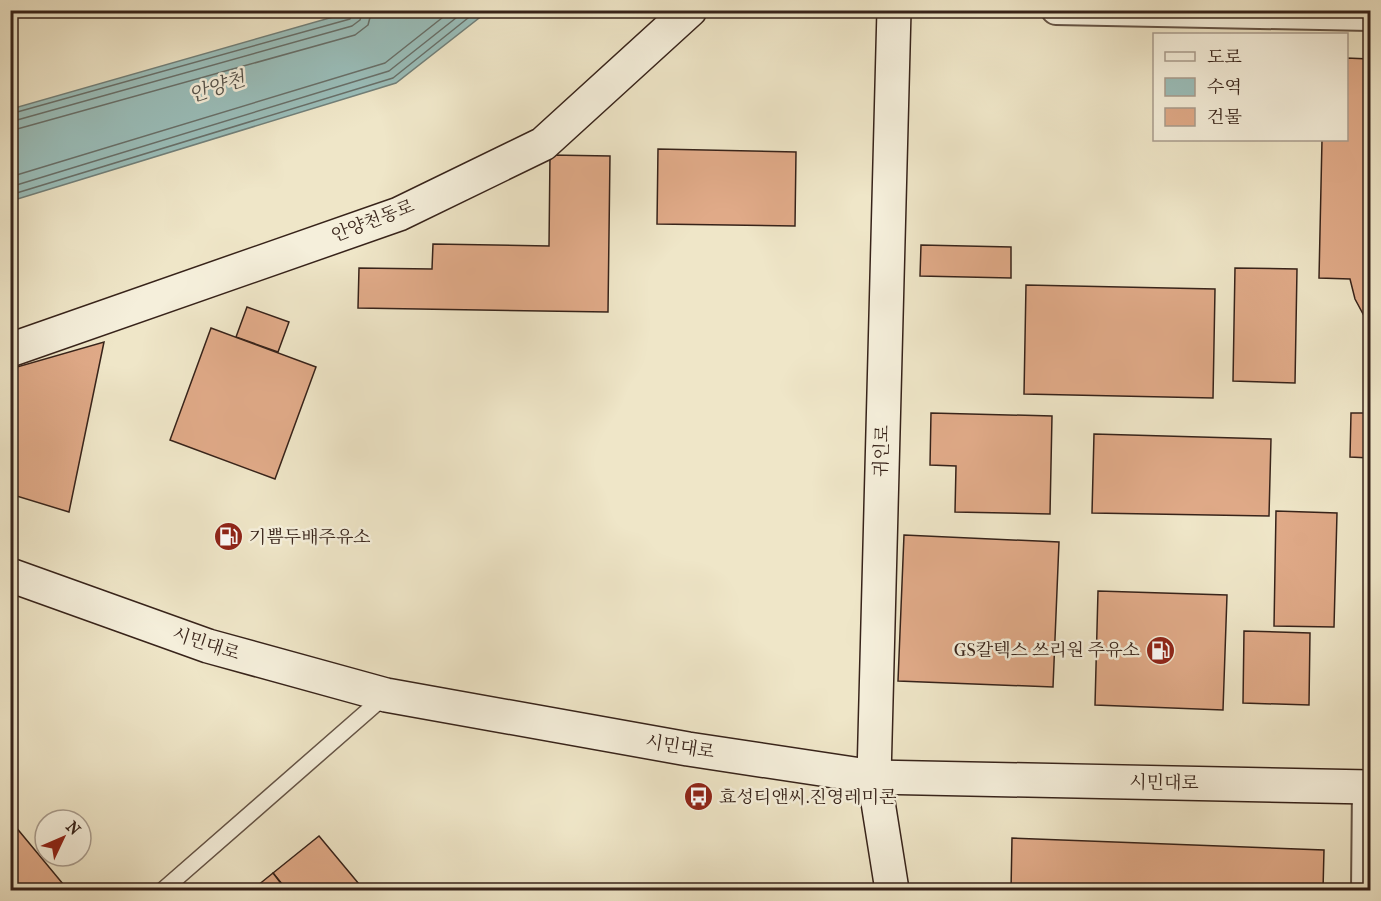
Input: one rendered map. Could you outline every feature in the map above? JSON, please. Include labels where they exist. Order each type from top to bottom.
[{"type":"street","name":"안양천동로","points":[[10,350],[399,214],[543,144],[690,10]]},
{"type":"street","name":"귀인로","points":[[892,891],[874,777],[894,10]]},
{"type":"street","points":[[1056,10],[1371,16]]},
{"type":"street","name":"시민대로","points":[[10,575],[208,646],[386,695],[688,749],[874,777],[1369,787]]},
{"type":"street","points":[[1366,891],[1369,787]]},
{"type":"lane","points":[[163,891],[386,695]]},
{"type":"water","name":"안양천","points":[[354,11],[488,11],[396,83],[11,201],[11,109]]},
{"type":"building","points":[[742,10],[822,10],[823,14],[743,14]]},
{"type":"building","points":[[1348,58],[1370,59],[1370,327],[1355,299],[1350,279],[1319,278],[1322,141],[1348,141]]},
{"type":"building","points":[[658,149],[796,152],[795,226],[657,224]]},
{"type":"building","points":[[550,155],[610,156],[608,312],[358,308],[359,268],[432,269],[433,244],[549,246]]},
{"type":"building","points":[[921,245],[1011,247],[1011,278],[920,276]]},
{"type":"building","points":[[1235,268],[1297,269],[1295,383],[1233,381]]},
{"type":"building","points":[[1026,285],[1215,289],[1213,398],[1024,394]]},
{"type":"building","points":[[247,307],[289,322],[278,352],[236,337]]},
{"type":"building","points":[[211,328],[316,367],[275,479],[170,440]]},
{"type":"building","points":[[104,342],[69,512],[10,494],[10,369]]},
{"type":"building","points":[[931,413],[1052,416],[1050,514],[955,512],[956,466],[930,465]]},
{"type":"building","points":[[1351,413],[1370,413],[1370,458],[1350,457]]},
{"type":"building","points":[[1094,434],[1271,439],[1269,516],[1092,513]]},
{"type":"building","points":[[1276,511],[1337,513],[1334,627],[1274,626]]},
{"type":"building","points":[[904,535],[1059,542],[1053,687],[898,681]]},
{"type":"building","name":"GS칼텍스 쓰리원 주유소","points":[[1098,591],[1227,595],[1223,710],[1095,705]]},
{"type":"building","points":[[1244,631],[1310,633],[1309,705],[1243,703]]},
{"type":"building","points":[[10,820],[33,848],[33,868],[50,868],[68,890],[23,890],[10,875]]},
{"type":"building","points":[[319,836],[364,890],[287,890],[273,873]]},
{"type":"building","points":[[1012,838],[1324,850],[1323,890],[1011,890]]},
{"type":"building","points":[[273,873],[286,890],[252,890]]},
{"type":"place","name":"기쁨두배주유소","points":[[228,537]]},
{"type":"place","name":"GS칼텍스 쓰리원 주유소","points":[[1161,650]]},
{"type":"place","name":"효성티앤씨.진영레미콘","points":[[698,797]]}]
